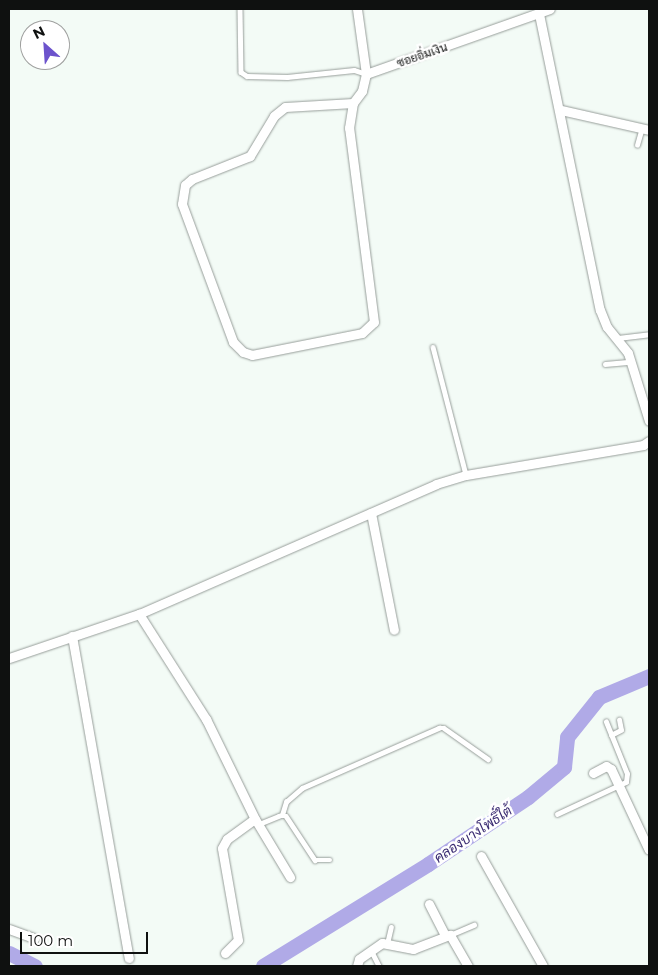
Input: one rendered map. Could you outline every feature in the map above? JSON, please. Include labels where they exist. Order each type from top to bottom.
[{"type":"street","points":[[353,103],[285,107],[274,116],[250,156],[192,179],[185,185],[182,204],[233,342],[243,352],[252,355],[362,333],[374,322],[349,128],[353,103],[362,91],[366,74],[357,9]]},
{"type":"street","name":"ซอยอิ่มเงิน","points":[[366,74],[550,9]]},
{"type":"street","points":[[539,14],[561,110],[600,310],[608,328],[618,338],[632,362],[649,421]]},
{"type":"street","points":[[561,110],[645,129]]},
{"type":"street","points":[[9,658],[139,614],[436,484],[466,475],[643,446],[649,441]]},
{"type":"street","points":[[370,513],[394,630]]},
{"type":"street","points":[[139,614],[206,719],[257,822],[290,877]]},
{"type":"street","points":[[72,636],[129,958]]},
{"type":"street","points":[[593,773],[609,766],[649,850]]},
{"type":"street","points":[[225,953],[238,940],[222,848],[227,839],[257,822]]},
{"type":"street","points":[[481,856],[543,966]]},
{"type":"street","points":[[429,904],[468,966]]},
{"type":"street","points":[[9,929],[34,938]]},
{"type":"street","points":[[357,966],[359,959],[378,945],[387,944],[413,949],[448,935]]},
{"type":"lane","points":[[240,9],[240,72],[247,76],[287,77],[354,70],[366,74]]},
{"type":"lane","points":[[637,145],[645,129]]},
{"type":"lane","points":[[618,338],[649,334]]},
{"type":"lane","points":[[433,347],[466,475]]},
{"type":"lane","points":[[605,364],[632,362]]},
{"type":"lane","points":[[611,735],[621,730],[619,720]]},
{"type":"lane","points":[[557,814],[619,785],[628,778],[606,722]]},
{"type":"lane","points":[[282,815],[286,802],[302,788],[439,728],[444,728],[488,759]]},
{"type":"lane","points":[[257,822],[282,815]]},
{"type":"lane","points":[[282,815],[291,822],[315,860],[330,860]]},
{"type":"lane","points":[[448,935],[474,925]]},
{"type":"lane","points":[[387,944],[391,927]]},
{"type":"lane","points":[[371,950],[379,966]]},
{"type":"waterway","name":"คลองบางโพธิ์ใต้","points":[[263,966],[428,864],[528,797],[564,767],[567,737],[599,697],[649,676]]},
{"type":"waterway","name":"คลองบางโพธิ์ใต้","points":[[9,953],[35,966]]}]
